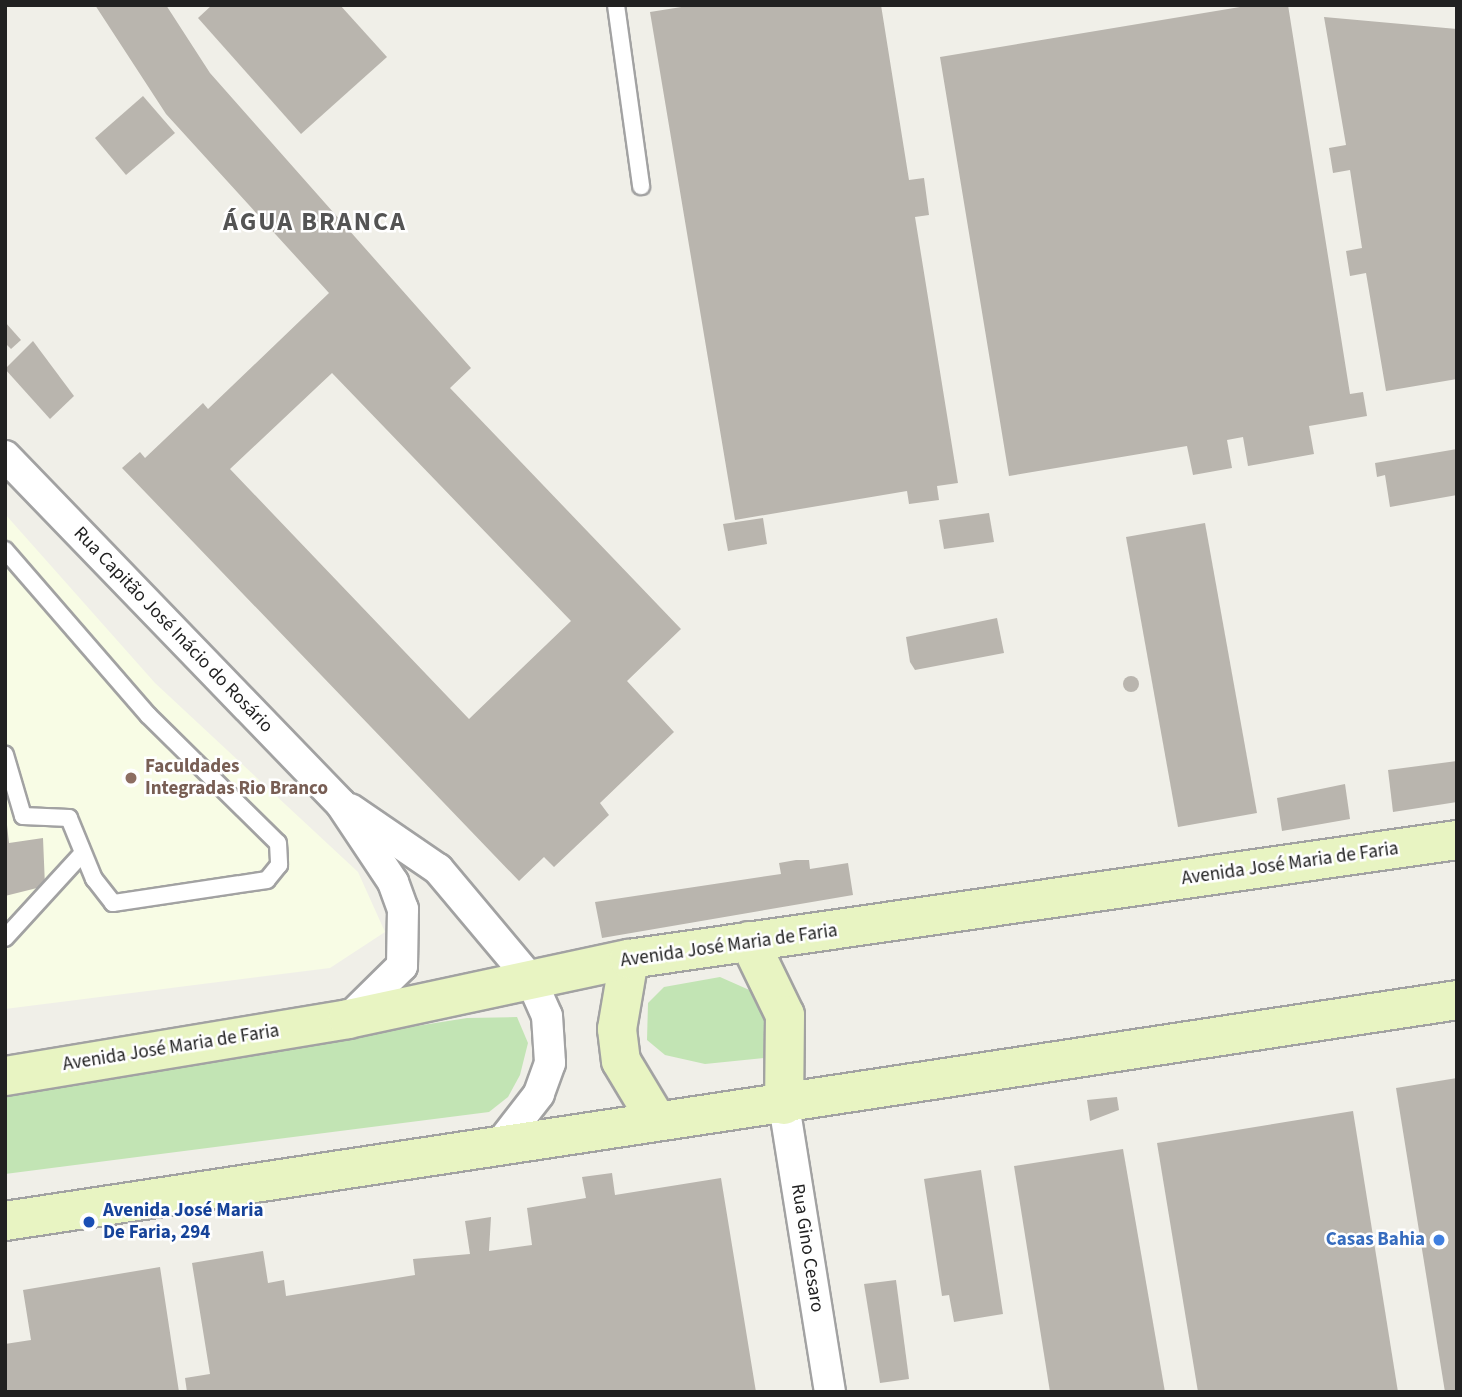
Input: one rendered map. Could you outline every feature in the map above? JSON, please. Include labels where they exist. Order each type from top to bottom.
[{"type":"street","name":"Rua Capitão José Inácio do Rosário","points":[[5,456],[341,804],[393,882],[405,938],[402,966],[390,984],[348,1019]]},
{"type":"street","name":"Rua Capitão José Inácio do Rosário","points":[[341,804],[438,869],[531,980],[547,1016],[550,1063],[540,1094],[501,1143]]},
{"type":"street","name":"Avenida José Maria de Faria","points":[[5,1076],[348,1019],[629,959],[1457,840]]},
{"type":"street","points":[[749,941],[785,1015],[784,1105]]},
{"type":"street","points":[[629,959],[617,1029],[621,1061],[657,1121]]},
{"type":"street","points":[[5,1221],[501,1143],[784,1105],[1457,1000]]},
{"type":"street","name":"Rua Gino Cesaro","points":[[784,1105],[830,1392]]},
{"type":"lane","points":[[616,5],[640,186]]},
{"type":"lane","points":[[5,550],[148,716],[278,843],[280,855],[267,880],[134,904],[113,902],[83,853],[69,818],[23,816],[5,755]]},
{"type":"lane","points":[[5,938],[83,853]]},
{"type":"shaded area","name":"Faculdades Integradas Rio Branco","points":[[5,514],[155,683],[358,872],[385,932],[330,968],[5,1009]]},
{"type":"green space","points":[[720,977],[765,997],[773,1057],[705,1064],[665,1055],[647,1040],[648,1003],[664,987]]},
{"type":"green space","points":[[517,1017],[528,1043],[520,1075],[508,1097],[489,1112],[5,1174],[5,1091],[467,1018]]},
{"type":"building","points":[[95,5],[166,5],[210,73],[471,368],[450,388],[681,629],[627,681],[674,732],[600,803],[609,815],[554,867],[544,857],[519,881],[122,468],[140,452],[145,458],[203,403],[208,409],[329,293],[166,114]],"holes":[[[332,373],[571,621],[469,719],[230,469]]]},
{"type":"building","points":[[212,5],[340,5],[387,57],[301,134],[198,18]]},
{"type":"building","points":[[694,5],[881,5],[909,180],[924,178],[929,215],[915,217],[958,483],[937,486],[939,500],[909,504],[907,491],[735,520],[650,12]]},
{"type":"building","points":[[1252,5],[1288,5],[1350,394],[1363,392],[1367,416],[1309,426],[1314,454],[1248,466],[1243,437],[1227,440],[1232,468],[1193,475],[1187,446],[1009,476],[940,57]]},
{"type":"building","points":[[1324,17],[1457,29],[1457,379],[1386,391],[1366,273],[1350,276],[1346,251],[1362,248],[1350,170],[1333,173],[1329,148],[1346,145]]},
{"type":"building","points":[[143,96],[175,133],[126,175],[95,138]]},
{"type":"building","points":[[5,322],[21,340],[11,349],[5,343]]},
{"type":"building","points":[[33,341],[74,396],[50,419],[5,369]]},
{"type":"building","points":[[1457,449],[1457,495],[1390,507],[1385,475],[1377,477],[1375,463]]},
{"type":"building","points":[[989,513],[994,542],[944,549],[939,520]]},
{"type":"building","points":[[763,518],[767,544],[728,551],[723,524]]},
{"type":"building","points":[[1205,523],[1257,813],[1178,827],[1126,537]]},
{"type":"building","points":[[997,618],[1004,653],[915,670],[910,662],[906,637]]},
{"type":"building","points":[[1131,676],[1139,684],[1131,692],[1123,684]]},
{"type":"building","points":[[1457,761],[1457,802],[1393,812],[1388,770]]},
{"type":"building","points":[[1345,784],[1350,819],[1282,831],[1277,798]]},
{"type":"building","points":[[7,825],[9,843],[43,838],[45,886],[5,896]]},
{"type":"building","points":[[809,860],[810,869],[848,863],[853,895],[602,938],[595,902],[781,874],[779,863]]},
{"type":"building","name":"Casas Bahia","points":[[1457,1078],[1457,1392],[1445,1392],[1396,1088]]},
{"type":"building","points":[[1117,1097],[1119,1110],[1090,1121],[1087,1100]]},
{"type":"building","points":[[1353,1111],[1398,1392],[1198,1392],[1157,1143]]},
{"type":"building","points":[[1123,1149],[1165,1392],[1050,1392],[1014,1166]]},
{"type":"building","points":[[981,1170],[1003,1314],[954,1322],[949,1295],[942,1296],[924,1179]]},
{"type":"building","points":[[612,1173],[615,1195],[721,1178],[756,1392],[187,1392],[185,1378],[210,1374],[192,1263],[263,1251],[268,1283],[284,1280],[286,1296],[415,1275],[413,1259],[470,1254],[465,1221],[491,1217],[489,1251],[532,1245],[527,1208],[586,1198],[582,1177]]},
{"type":"building","points":[[160,1267],[179,1392],[5,1392],[5,1344],[31,1340],[23,1290]]},
{"type":"building","points":[[896,1280],[909,1379],[880,1383],[864,1284]]},
{"type":"place","name":"Faculdades Integradas Rio Branco","points":[[131,778]]},
{"type":"place","name":"Avenida José Maria De Faria, 294","points":[[89,1222]]},
{"type":"place","name":"Casas Bahia","points":[[1439,1240]]},
{"type":"district","name":"ÁGUA BRANCA","points":[[315,222]]}]
